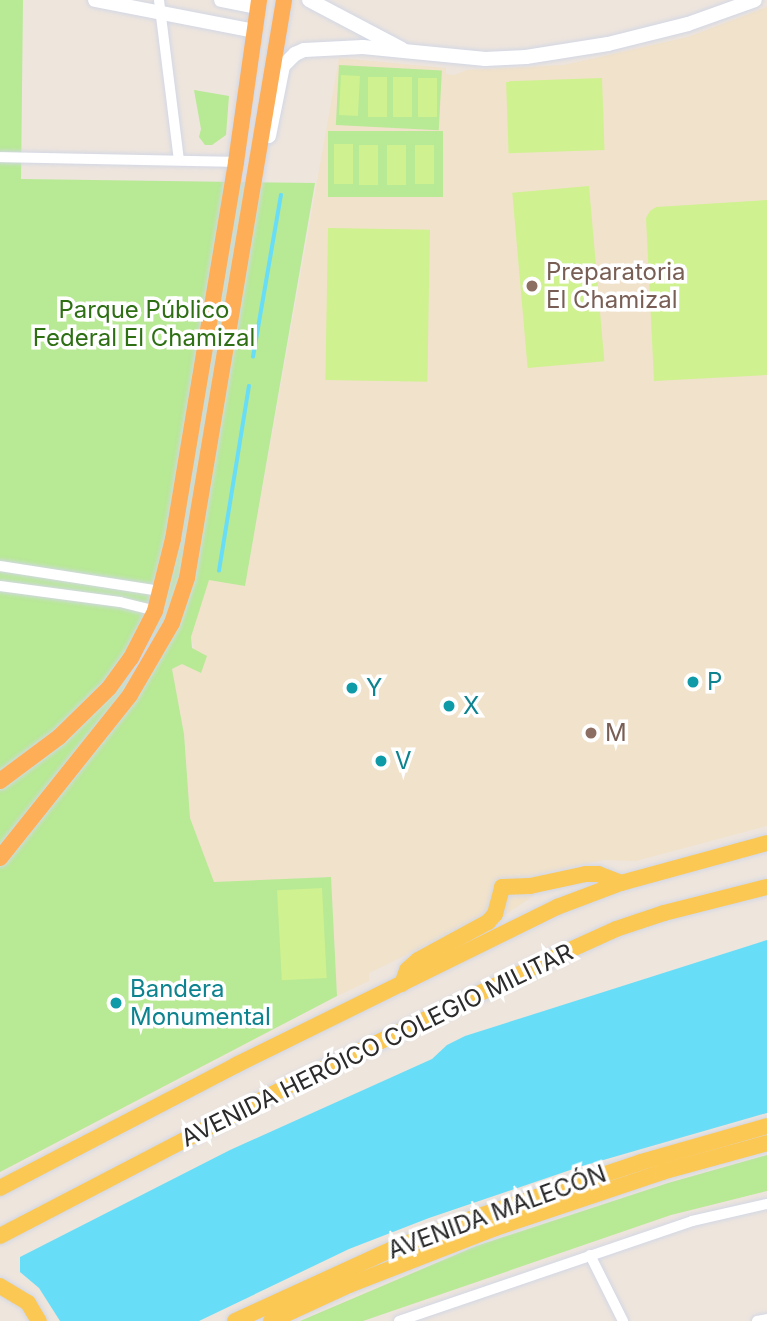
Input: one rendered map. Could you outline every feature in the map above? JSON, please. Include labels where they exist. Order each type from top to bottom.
[{"type":"highway","points":[[0,858],[130,695],[172,623],[187,578],[284,0]]},
{"type":"highway","points":[[0,780],[59,737],[109,688],[131,658],[155,611],[173,539],[236,162],[258,4]]},
{"type":"highway","points":[[235,293],[237,240],[247,178],[244,167],[236,162]]},
{"type":"main road","points":[[95,0],[159,6],[254,31]]},
{"type":"main road","points":[[221,0],[258,4]]},
{"type":"main road","points":[[309,0],[406,52]]},
{"type":"main road","points":[[258,165],[266,150],[283,66],[295,54],[340,46],[485,59],[565,52],[688,24],[755,0]]},
{"type":"main road","name":"AVENIDA HERÓICO COLEGIO MILITAR","points":[[0,1188],[557,907],[621,883],[767,844]]},
{"type":"main road","points":[[402,984],[407,970],[418,960],[488,922],[495,914],[502,887],[530,886],[586,874],[598,874],[621,883]]},
{"type":"main road","name":"AVENIDA HERÓICO COLEGIO MILITAR","points":[[0,1236],[294,1083],[561,954],[640,921],[767,887]]},
{"type":"main road","name":"AVENIDA MALECÓN","points":[[235,1321],[392,1248],[476,1217],[641,1162],[767,1126]]},
{"type":"main road","name":"AVENIDA MALECÓN","points":[[271,1321],[349,1285],[495,1228],[662,1172],[767,1143]]},
{"type":"main road","points":[[0,1286],[28,1303],[39,1321]]},
{"type":"street","points":[[159,6],[179,160]]},
{"type":"street","points":[[0,157],[236,162]]},
{"type":"street","points":[[0,566],[160,591]]},
{"type":"street","points":[[0,586],[120,602],[155,611]]},
{"type":"street","points":[[399,1321],[692,1222],[767,1205]]},
{"type":"street","points":[[590,1255],[623,1321]]},
{"type":"street","points":[[757,1321],[767,1319]]},
{"type":"shaded area","points":[[767,7],[767,826],[636,861],[603,860],[540,874],[542,890],[496,921],[485,917],[369,973],[369,981],[337,996],[331,877],[214,883],[190,818],[184,734],[172,669],[182,664],[201,673],[191,637],[209,579],[245,586],[339,58],[446,68],[446,74],[454,75],[467,70],[564,65],[688,37]]},
{"type":"green space","name":"Parque Público Federal El Chamizal","points":[[0,0],[23,0],[21,179],[315,183],[245,586],[209,580],[191,637],[192,648],[207,656],[201,673],[182,664],[172,669],[184,734],[190,818],[214,882],[331,877],[337,996],[0,1172]]},
{"type":"green space","points":[[339,65],[442,70],[439,130],[336,125]]},
{"type":"green space","points":[[341,75],[360,76],[358,116],[339,115]]},
{"type":"green space","points":[[368,77],[387,77],[387,117],[368,117]]},
{"type":"green space","points":[[393,77],[412,77],[412,117],[393,117]]},
{"type":"green space","points":[[418,78],[437,78],[437,117],[418,117]]},
{"type":"green space","points":[[602,78],[605,150],[509,153],[506,81]]},
{"type":"green space","points":[[194,90],[229,96],[226,135],[212,145],[205,145],[199,137],[201,129]]},
{"type":"green space","points":[[328,131],[443,131],[443,197],[328,197]]},
{"type":"green space","points":[[334,144],[353,144],[353,184],[334,184]]},
{"type":"green space","points":[[359,145],[378,145],[378,185],[359,185]]},
{"type":"green space","points":[[387,145],[406,145],[406,185],[387,185]]},
{"type":"green space","points":[[415,145],[434,145],[434,184],[415,184]]},
{"type":"green space","points":[[589,186],[604,361],[528,368],[512,193]]},
{"type":"green space","points":[[767,200],[767,375],[654,381],[646,218],[650,211],[656,207]]},
{"type":"green space","points":[[328,228],[430,230],[427,382],[325,380]]},
{"type":"green space","points":[[322,888],[327,978],[282,980],[277,890]]},
{"type":"green space","points":[[767,1155],[767,1191],[671,1215],[363,1321],[300,1321],[476,1246],[668,1183]]},
{"type":"water","points":[[767,940],[767,1113],[579,1167],[429,1218],[349,1249],[199,1321],[60,1321],[39,1288],[20,1272],[20,1257],[230,1150],[432,1059],[447,1045],[465,1036]]},
{"type":"waterway","points":[[253,357],[281,195]]},
{"type":"waterway","points":[[219,571],[249,386]]},
{"type":"place","name":"Preparatoria El Chamizal","points":[[532,286]]},
{"type":"place","name":"P","points":[[693,682]]},
{"type":"place","name":"Y","points":[[352,688]]},
{"type":"place","name":"X","points":[[449,706]]},
{"type":"place","name":"M","points":[[591,733]]},
{"type":"place","name":"V","points":[[381,761]]},
{"type":"place","name":"Bandera Monumental","points":[[116,1003]]}]
